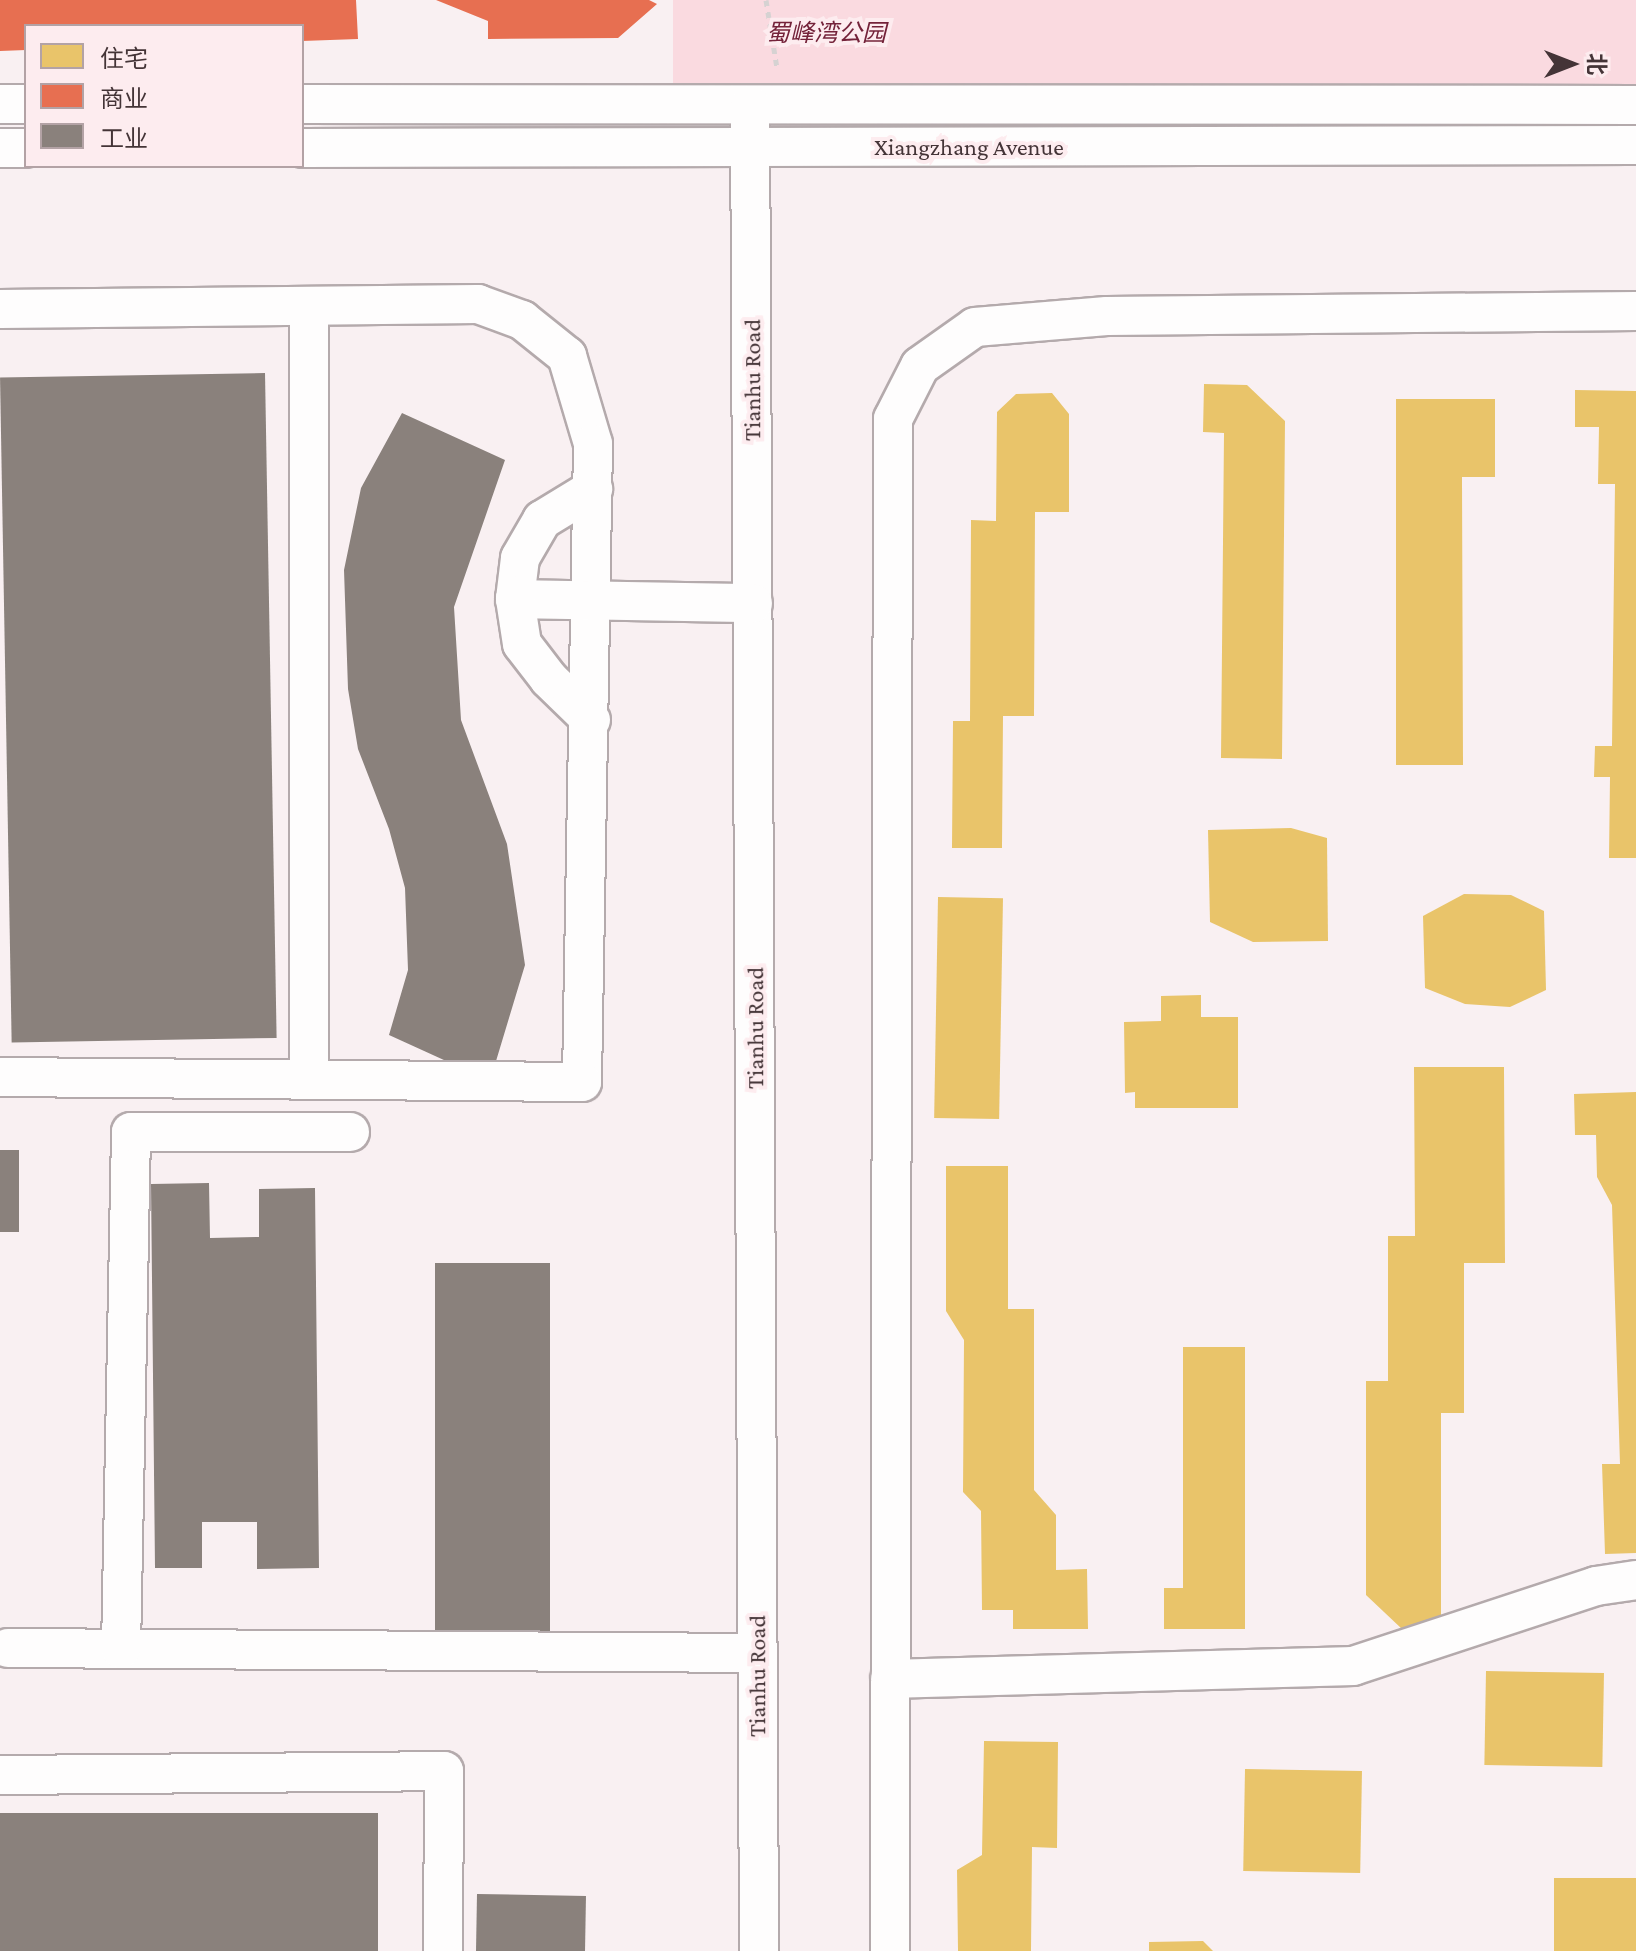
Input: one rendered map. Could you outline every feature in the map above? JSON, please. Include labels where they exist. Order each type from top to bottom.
[{"type":"street","points":[[0,104],[24,104]]},
{"type":"street","name":"Xiangzhang Avenue","points":[[304,104],[1636,105]]},
{"type":"street","name":"Tianhu Road","points":[[759,1951],[751,148],[766,105]]},
{"type":"street","name":"Xiangzhang Avenue","points":[[304,148],[1636,145]]},
{"type":"street","points":[[0,148],[24,148]]},
{"type":"street","points":[[0,309],[478,304],[522,320],[567,356],[593,444],[591,720],[582,1082],[0,1077]]},
{"type":"street","points":[[309,306],[309,1078]]},
{"type":"street","points":[[890,1951],[893,419],[920,366],[975,327],[1107,316],[1636,311]]},
{"type":"street","points":[[591,720],[549,679],[522,644],[515,599],[520,558],[542,520],[593,489]]},
{"type":"street","points":[[515,599],[753,603]]},
{"type":"street","points":[[121,1649],[131,1132],[350,1132]]},
{"type":"street","points":[[890,1679],[1353,1666],[1596,1586],[1636,1580]]},
{"type":"street","points":[[3,1647],[757,1653]]},
{"type":"street","points":[[0,1775],[444,1771],[443,1951]]},
{"type":"path","points":[[766,0],[766,105]]},
{"type":"green space","name":"蜀峰湾公园","points":[[673,0],[1636,0],[1636,84],[673,84]]},
{"type":"building: 住宅","points":[[1204,384],[1247,385],[1285,421],[1282,759],[1221,758],[1224,433],[1203,432]]},
{"type":"building: 住宅","points":[[1575,390],[1636,391],[1636,858],[1609,858],[1610,777],[1594,777],[1595,746],[1612,746],[1615,484],[1598,484],[1599,427],[1575,427]]},
{"type":"building: 住宅","points":[[1052,393],[1069,414],[1069,512],[1035,512],[1034,716],[1003,716],[1002,848],[952,848],[953,721],[970,721],[971,520],[996,521],[997,412],[1016,394]]},
{"type":"building: 住宅","points":[[1396,399],[1495,399],[1495,477],[1462,477],[1463,765],[1396,765]]},
{"type":"building: 住宅","points":[[1291,828],[1327,838],[1328,941],[1253,942],[1210,922],[1208,830]]},
{"type":"building: 住宅","points":[[1464,894],[1511,895],[1544,911],[1546,990],[1510,1007],[1465,1004],[1425,988],[1423,916]]},
{"type":"building: 住宅","points":[[938,897],[1003,898],[999,1119],[934,1118]]},
{"type":"building: 住宅","points":[[1201,995],[1201,1017],[1238,1017],[1238,1108],[1135,1108],[1135,1092],[1125,1093],[1124,1022],[1161,1021],[1161,996]]},
{"type":"building: 住宅","points":[[1414,1067],[1504,1067],[1505,1263],[1464,1263],[1464,1413],[1441,1413],[1441,1629],[1402,1629],[1366,1595],[1366,1381],[1388,1381],[1388,1236],[1415,1236]]},
{"type":"building: 住宅","points":[[1636,1092],[1636,1553],[1605,1554],[1602,1464],[1620,1464],[1612,1205],[1597,1177],[1596,1135],[1575,1135],[1574,1094]]},
{"type":"building: 住宅","points":[[946,1166],[1008,1166],[1008,1309],[1034,1309],[1034,1490],[1056,1515],[1056,1570],[1087,1569],[1088,1629],[1013,1629],[1013,1610],[982,1610],[981,1511],[963,1492],[964,1340],[946,1311]]},
{"type":"building: 住宅","points":[[1183,1347],[1245,1347],[1245,1629],[1164,1629],[1164,1588],[1183,1588]]},
{"type":"building: 住宅","points":[[1486,1671],[1604,1673],[1602,1767],[1484,1765]]},
{"type":"building: 住宅","points":[[984,1741],[1058,1742],[1057,1848],[1032,1847],[1031,1951],[958,1951],[957,1870],[982,1855]]},
{"type":"building: 住宅","points":[[1245,1769],[1362,1771],[1360,1873],[1243,1871]]},
{"type":"building: 住宅","points":[[1554,1878],[1636,1878],[1636,1951],[1554,1951]]},
{"type":"building: 住宅","points":[[1203,1941],[1213,1951],[1149,1951],[1149,1942]]},
{"type":"building: 商业","points":[[0,0],[356,0],[358,39],[304,41],[304,24],[24,24],[24,50],[0,51]]},
{"type":"building: 商业","points":[[436,0],[649,0],[657,4],[618,38],[488,39],[488,21]]},
{"type":"building: 工业","points":[[265,373],[277,1038],[12,1043],[0,378]]},
{"type":"building: 工业","points":[[402,413],[505,460],[454,607],[461,720],[507,844],[525,965],[490,1081],[389,1035],[408,970],[405,888],[389,829],[358,749],[348,689],[344,570],[361,488]]},
{"type":"building: 工业","points":[[0,1150],[19,1150],[19,1232],[0,1232]]},
{"type":"building: 工业","points":[[209,1183],[210,1238],[259,1237],[259,1189],[315,1188],[319,1568],[257,1569],[257,1522],[202,1522],[202,1568],[155,1568],[151,1184]]},
{"type":"building: 工业","points":[[435,1263],[550,1263],[550,1650],[435,1650]]},
{"type":"building: 工业","points":[[0,1813],[378,1813],[378,1951],[0,1951]]},
{"type":"building: 工业","points":[[477,1894],[586,1896],[585,1951],[476,1951]]}]
